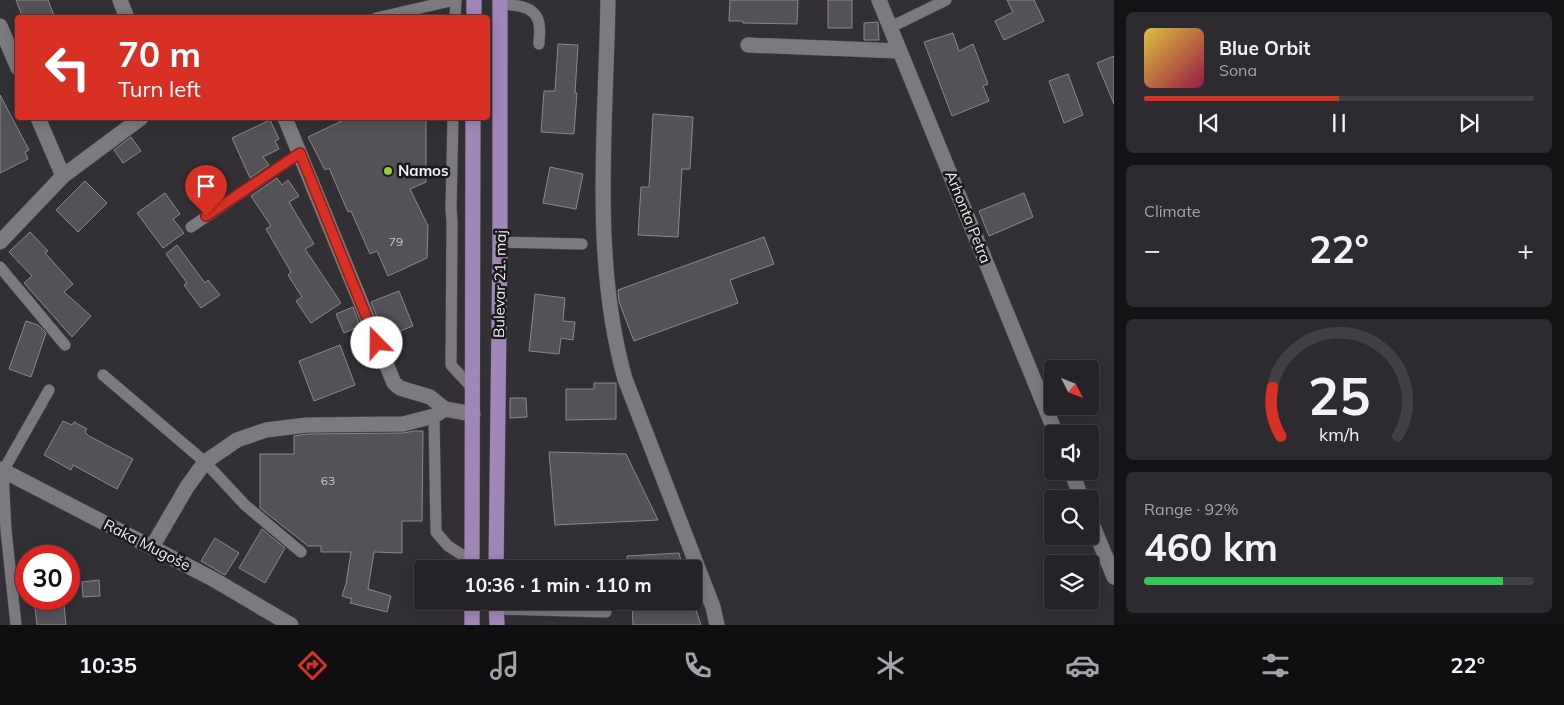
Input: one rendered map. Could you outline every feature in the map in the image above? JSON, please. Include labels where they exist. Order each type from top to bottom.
[{"type":"main road","points":[[474,0],[474,15]]},
{"type":"main road","name":"Bulevar 21. maj","points":[[496,560],[500,242],[500,2]]},
{"type":"main road","name":"Bulevar 21. maj","points":[[472,560],[473,120]]},
{"type":"main road","points":[[472,610],[472,625]]},
{"type":"main road","points":[[496,610],[497,625]]},
{"type":"street","points":[[120,0],[126,15]]},
{"type":"street","points":[[608,0],[604,244],[617,351],[625,380],[718,625]]},
{"type":"street","name":"Arhonta Petra","points":[[880,0],[1052,425]]},
{"type":"street","points":[[0,26],[15,61]]},
{"type":"street","points":[[748,45],[900,51]]},
{"type":"street","points":[[39,120],[63,176]]},
{"type":"street","points":[[0,242],[63,176],[138,120]]},
{"type":"street","points":[[286,120],[391,378],[400,388],[430,397],[440,413]]},
{"type":"street","points":[[152,547],[187,487],[205,462],[237,440],[266,430],[307,425],[403,424],[440,413],[473,414]]},
{"type":"street","name":"Raka Mugoše","points":[[1,470],[213,579],[291,625]]},
{"type":"street","points":[[1099,541],[1114,577]]},
{"type":"lane","points":[[389,15],[455,0],[455,15]]},
{"type":"lane","points":[[891,28],[946,0]]},
{"type":"lane","points":[[500,2],[522,6],[532,11],[538,20],[539,44]]},
{"type":"lane","points":[[453,120],[450,365],[473,389]]},
{"type":"lane","points":[[191,227],[300,153]]},
{"type":"lane","points":[[452,222],[473,228]]},
{"type":"lane","points":[[500,242],[582,244]]},
{"type":"lane","points":[[0,267],[65,345]]},
{"type":"lane","points":[[103,375],[205,462],[245,505],[302,552]]},
{"type":"lane","points":[[16,625],[1,470],[48,390]]},
{"type":"lane","points":[[440,413],[436,532],[448,546],[466,560]]},
{"type":"lane","points":[[575,610],[606,612]]},
{"type":"building","points":[[16,0],[48,0],[54,15],[22,15]]},
{"type":"building","points":[[730,0],[798,0],[797,24],[729,21]]},
{"type":"building","points":[[828,0],[852,0],[852,28],[828,28]]},
{"type":"building","points":[[1007,0],[1034,0],[1044,21],[1004,40],[995,21],[1013,12]]},
{"type":"building","points":[[878,22],[879,40],[864,40],[864,23]]},
{"type":"building","points":[[953,33],[959,51],[973,44],[988,84],[983,86],[989,101],[952,116],[924,42]]},
{"type":"building","points":[[558,44],[578,45],[574,134],[541,132],[544,91],[555,91]]},
{"type":"building","points":[[1114,56],[1114,104],[1097,63]]},
{"type":"building","points":[[1068,74],[1083,115],[1064,123],[1049,81]]},
{"type":"building","points":[[0,95],[29,150],[25,152],[28,159],[0,173]]},
{"type":"building","points":[[653,114],[693,117],[690,169],[682,169],[678,237],[638,235],[641,187],[649,187]]},
{"type":"building","points":[[270,120],[279,139],[275,141],[279,149],[263,157],[269,165],[250,178],[232,138]]},
{"type":"building","points":[[344,120],[426,120],[426,182],[410,189],[428,226],[427,258],[388,276],[377,251],[370,254],[351,211],[348,212],[329,168],[325,170],[308,137]]},
{"type":"building","points":[[131,137],[141,151],[123,163],[114,150]]},
{"type":"building","points":[[550,167],[583,174],[576,209],[543,203]]},
{"type":"building","points":[[277,178],[282,185],[288,180],[299,196],[289,202],[314,244],[305,249],[341,303],[311,323],[296,301],[302,297],[288,275],[291,272],[266,229],[271,226],[251,196]]},
{"type":"building","points":[[85,181],[107,203],[78,232],[56,210]]},
{"type":"building","points":[[165,193],[180,214],[173,219],[184,233],[163,248],[137,213]]},
{"type":"building","points":[[1024,193],[1033,217],[989,236],[979,211]]},
{"type":"building","points":[[30,232],[48,251],[45,253],[73,284],[64,292],[91,316],[72,337],[24,283],[32,276],[9,252]]},
{"type":"building","points":[[764,237],[774,264],[730,280],[738,303],[634,341],[619,302],[618,290]]},
{"type":"building","points":[[177,245],[205,283],[208,280],[220,295],[201,308],[184,285],[187,283],[166,254]]},
{"type":"building","points":[[399,291],[413,326],[385,337],[371,302]]},
{"type":"building","points":[[535,294],[565,298],[563,321],[575,322],[573,340],[561,338],[559,354],[529,351]]},
{"type":"building","points":[[353,307],[360,326],[344,333],[336,314]]},
{"type":"building","points":[[26,321],[38,325],[46,333],[31,377],[9,369]]},
{"type":"building","points":[[340,345],[355,385],[314,401],[299,361]]},
{"type":"building","points":[[594,383],[616,383],[616,419],[566,420],[566,389],[594,389]]},
{"type":"building","points":[[510,398],[526,398],[527,417],[510,418]]},
{"type":"building","points":[[63,421],[72,425],[74,422],[87,429],[85,432],[89,436],[133,459],[117,489],[73,465],[71,470],[44,455]]},
{"type":"building","points":[[423,431],[422,521],[402,521],[402,553],[374,552],[368,589],[391,596],[387,612],[350,603],[352,599],[342,596],[346,584],[351,552],[321,552],[321,546],[308,546],[260,508],[260,454],[294,454],[294,436],[308,434],[403,433]]},
{"type":"building","points":[[549,452],[626,454],[658,520],[555,525]]},
{"type":"building","points":[[262,529],[285,548],[265,583],[239,568]]},
{"type":"building","points":[[215,538],[239,553],[225,575],[201,561]]},
{"type":"building","points":[[679,553],[681,560],[627,560],[627,556]]},
{"type":"building","points":[[99,580],[100,596],[83,597],[82,582]]},
{"type":"building","points":[[35,610],[64,610],[66,625],[37,625]]},
{"type":"building","points":[[632,610],[696,610],[701,625],[633,625]]},
{"type":"place","name":"Namos","points":[[388,171]]},
{"type":"route","points":[[206,216],[300,153],[377,343]]}]
